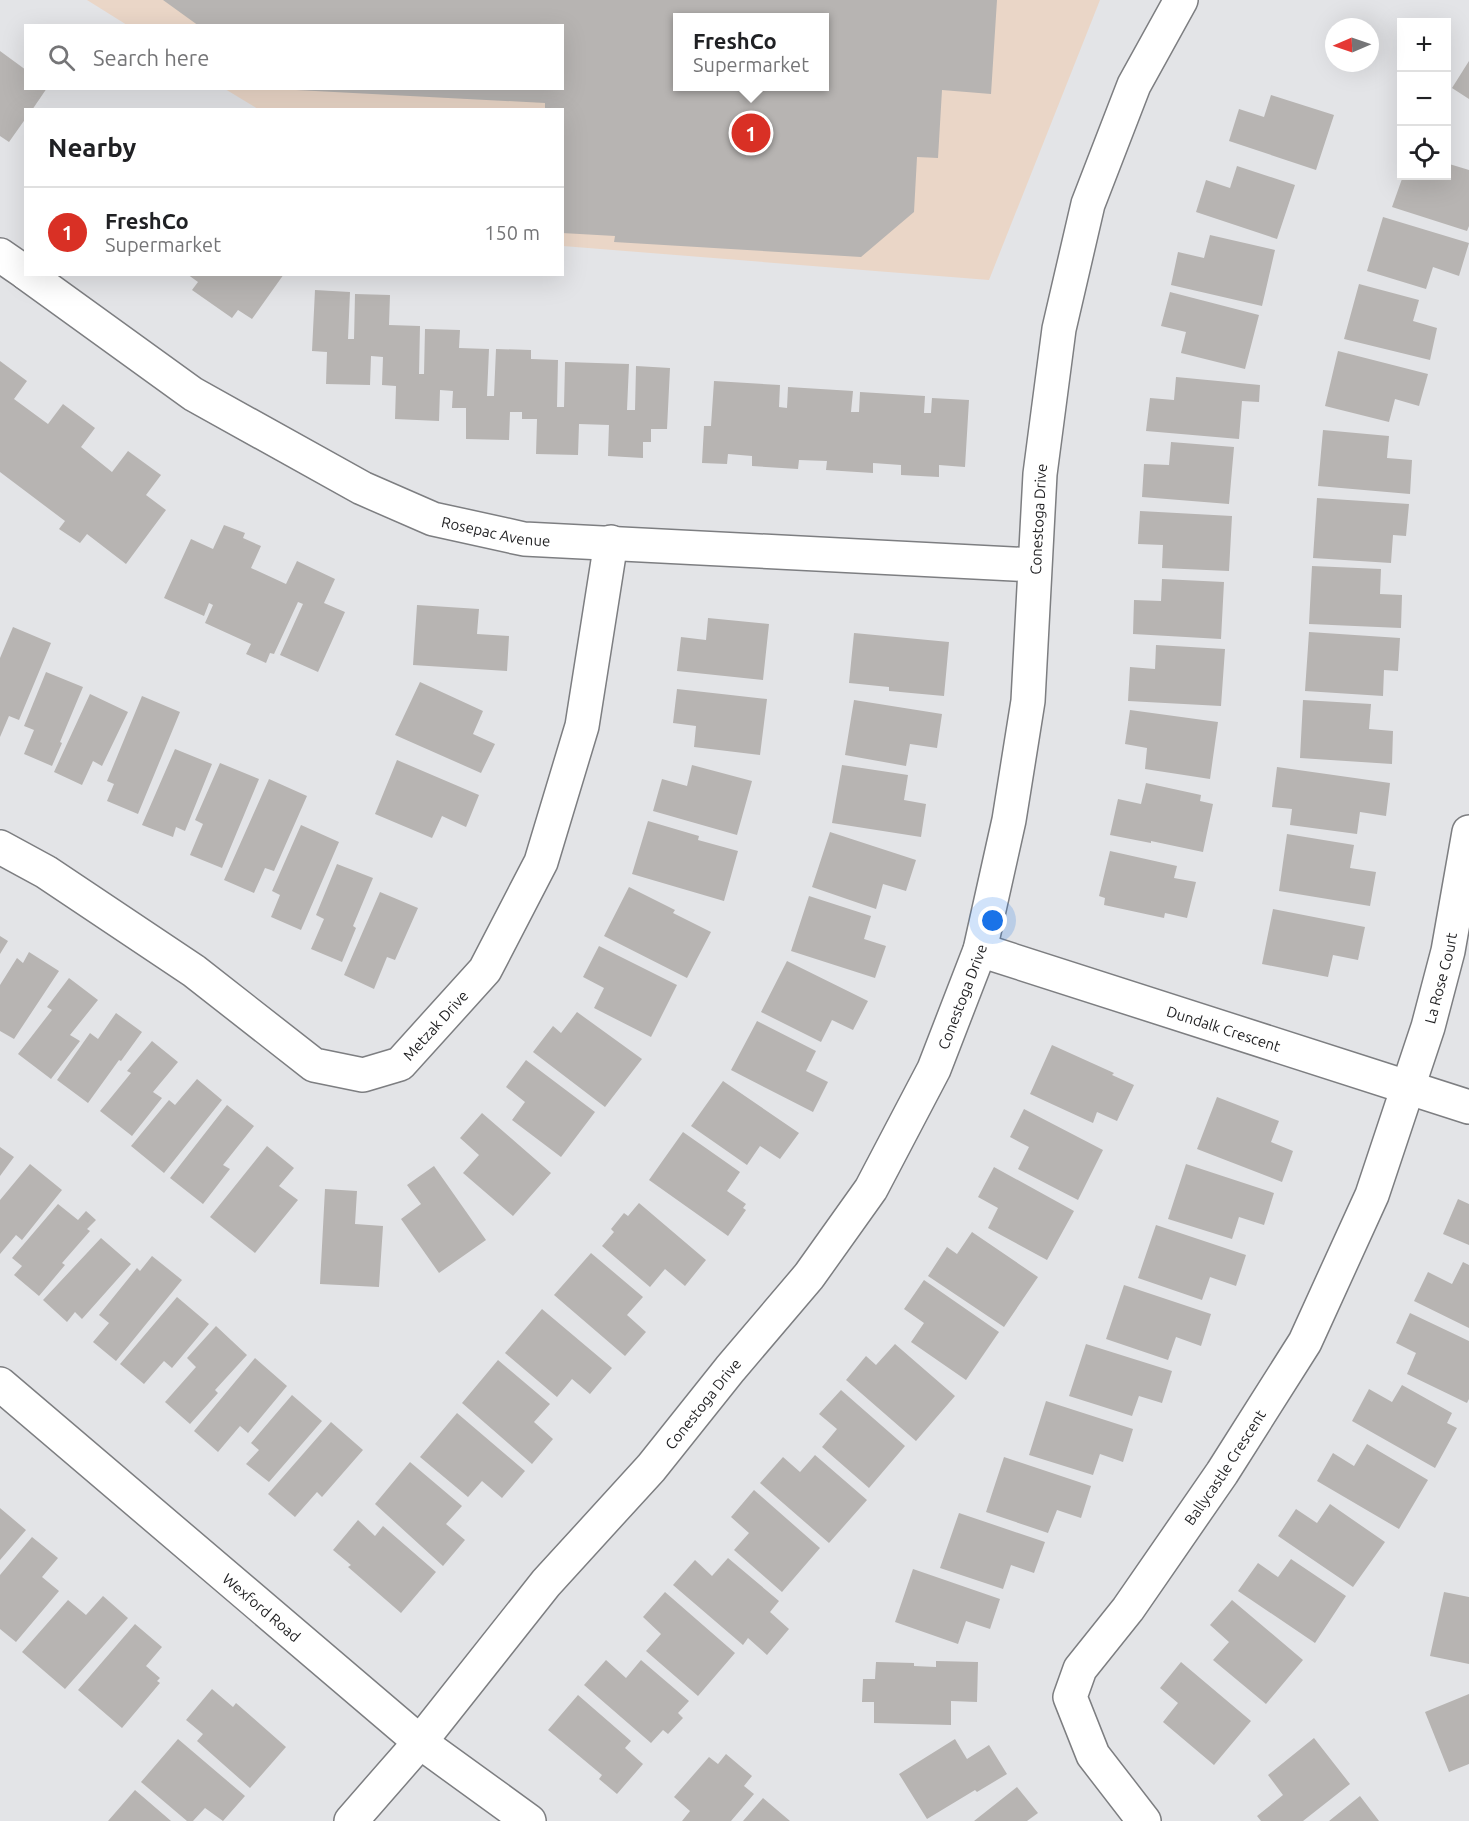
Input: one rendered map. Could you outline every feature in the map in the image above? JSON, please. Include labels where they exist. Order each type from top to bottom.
[{"type":"street","name":"Conestoga Drive","points":[[351,1821],[420,1742],[546,1583],[651,1468],[808,1276],[871,1189],[934,1069],[980,950],[1009,820],[1028,701],[1040,474],[1059,329],[1088,204],[1134,85],[1180,0]]},
{"type":"street","name":"Rosepac Avenue","points":[[0,255],[24,273]]},
{"type":"street","name":"Rosepac Avenue","points":[[29,276],[193,394],[362,488],[433,519],[524,539],[1034,565]]},
{"type":"street","name":"Metzak Drive","points":[[0,847],[46,872],[194,971],[314,1065],[363,1075],[400,1064],[485,970],[542,862],[582,726],[610,542]]},
{"type":"street","name":"La Rose Court","points":[[1408,1087],[1428,1027],[1448,951],[1469,832]]},
{"type":"street","name":"Dundalk Crescent","points":[[980,950],[1469,1107]]},
{"type":"street","name":"Ballycastle Crescent","points":[[1144,1821],[1093,1755],[1070,1697],[1080,1669],[1128,1609],[1208,1492],[1305,1342],[1372,1195],[1408,1087]]},
{"type":"street","name":"Wexford Road","points":[[0,1384],[420,1742],[529,1821]]},
{"type":"shaded area","points":[[87,0],[1100,0],[989,280],[564,246],[564,108],[256,108],[227,90],[564,90],[564,24],[125,24]]},
{"type":"building","points":[[163,0],[997,0],[991,94],[942,90],[938,158],[917,157],[914,212],[861,257],[614,242],[615,236],[564,233],[564,108],[545,108],[545,103],[296,90],[564,90],[564,24],[196,24]]},
{"type":"building","points":[[0,51],[24,69],[24,90],[46,90],[33,108],[24,108],[24,121],[9,142],[0,136]]},
{"type":"building","points":[[1469,61],[1469,99],[1452,88]]},
{"type":"building","points":[[1271,95],[1334,115],[1316,170],[1229,141],[1239,109],[1264,117]]},
{"type":"building","points":[[1451,165],[1469,170],[1469,226],[1467,231],[1392,207],[1402,180],[1451,180]]},
{"type":"building","points":[[1237,166],[1295,185],[1277,239],[1196,212],[1206,180],[1230,188]]},
{"type":"building","points":[[1383,217],[1469,243],[1459,276],[1433,267],[1426,289],[1367,271]]},
{"type":"building","points":[[1210,235],[1275,250],[1262,306],[1171,285],[1178,252],[1204,258]]},
{"type":"building","points":[[190,276],[283,276],[252,319],[238,310],[232,318],[192,290],[198,282]]},
{"type":"building","points":[[1359,284],[1419,300],[1413,321],[1437,328],[1430,360],[1344,339]]},
{"type":"building","points":[[315,290],[350,292],[348,339],[354,339],[355,294],[390,295],[389,325],[420,326],[419,374],[424,374],[425,329],[460,330],[459,348],[489,349],[487,396],[494,396],[496,349],[531,350],[531,359],[558,360],[557,407],[564,407],[565,362],[629,364],[627,410],[635,410],[636,366],[670,368],[667,429],[651,429],[651,442],[643,442],[643,458],[608,456],[609,425],[579,424],[578,455],[536,454],[537,419],[522,419],[522,412],[510,412],[509,440],[466,439],[466,408],[452,408],[453,391],[440,390],[439,421],[395,419],[396,386],[382,385],[383,357],[371,356],[370,385],[326,384],[327,352],[312,351]]},
{"type":"building","points":[[1170,292],[1259,315],[1245,369],[1181,353],[1186,332],[1161,326]]},
{"type":"building","points":[[1338,351],[1428,374],[1419,406],[1395,399],[1389,422],[1325,406]]},
{"type":"building","points":[[0,361],[27,381],[14,399],[48,424],[63,404],[95,428],[81,447],[112,472],[128,451],[161,475],[146,495],[166,510],[126,564],[87,534],[80,543],[59,529],[65,521],[0,472]]},
{"type":"building","points":[[1176,377],[1260,385],[1259,402],[1242,401],[1239,439],[1146,431],[1150,398],[1174,400]]},
{"type":"building","points":[[714,381],[780,385],[779,407],[787,408],[788,387],[853,391],[851,412],[859,412],[860,392],[925,396],[924,413],[931,413],[932,398],[969,400],[965,467],[939,465],[939,477],[901,475],[901,465],[873,463],[873,473],[826,470],[827,461],[799,460],[798,469],[752,466],[752,456],[728,454],[727,464],[702,463],[704,426],[711,426]]},
{"type":"building","points":[[1323,430],[1389,436],[1387,458],[1412,460],[1410,494],[1318,486]]},
{"type":"building","points":[[1171,442],[1234,447],[1229,504],[1142,497],[1144,464],[1169,465]]},
{"type":"building","points":[[1317,498],[1409,504],[1406,536],[1393,535],[1391,563],[1313,558]]},
{"type":"building","points":[[1140,511],[1232,516],[1229,571],[1162,568],[1163,545],[1138,544]]},
{"type":"building","points":[[224,525],[245,533],[243,538],[261,546],[251,568],[286,584],[297,561],[335,579],[324,603],[345,612],[318,672],[280,655],[303,604],[298,602],[274,654],[270,653],[266,663],[246,654],[251,644],[205,623],[213,605],[209,603],[204,616],[164,598],[191,539],[213,549]]},
{"type":"building","points":[[1312,566],[1381,569],[1380,594],[1402,595],[1401,628],[1309,624]]},
{"type":"building","points":[[1162,579],[1224,582],[1221,639],[1133,634],[1134,600],[1161,601]]},
{"type":"building","points":[[417,605],[479,609],[477,634],[509,636],[507,671],[413,665]]},
{"type":"building","points":[[708,618],[769,624],[763,680],[677,671],[681,637],[706,640]]},
{"type":"building","points":[[13,627],[51,643],[19,720],[9,716],[0,737],[0,658]]},
{"type":"building","points":[[1309,632],[1400,638],[1398,671],[1384,670],[1383,696],[1305,691]]},
{"type":"building","points":[[854,633],[949,642],[944,696],[889,691],[889,687],[849,683]]},
{"type":"building","points":[[1156,645],[1225,649],[1221,706],[1128,701],[1130,667],[1155,669]]},
{"type":"building","points":[[46,672],[83,687],[52,766],[24,754],[34,730],[24,726]]},
{"type":"building","points":[[420,682],[483,711],[473,734],[495,744],[481,773],[395,735]]},
{"type":"building","points":[[677,689],[767,699],[760,755],[694,747],[696,726],[673,723]]},
{"type":"building","points":[[90,694],[128,712],[102,766],[93,761],[82,785],[54,772]]},
{"type":"building","points":[[142,696],[180,712],[138,814],[107,801],[114,784],[107,781]]},
{"type":"building","points":[[854,700],[942,714],[937,748],[910,744],[906,766],[845,755]]},
{"type":"building","points":[[1303,700],[1371,704],[1369,729],[1393,731],[1392,764],[1300,758]]},
{"type":"building","points":[[1130,710],[1218,722],[1210,779],[1145,769],[1147,748],[1125,744]]},
{"type":"building","points":[[175,749],[212,764],[185,831],[176,827],[173,837],[142,825]]},
{"type":"building","points":[[397,760],[479,795],[466,827],[442,816],[432,838],[375,814]]},
{"type":"building","points":[[220,763],[259,779],[222,868],[190,855],[203,824],[195,820]]},
{"type":"building","points":[[692,765],[752,781],[737,835],[653,811],[662,779],[687,786]]},
{"type":"building","points":[[842,765],[908,775],[904,800],[926,804],[921,837],[832,823]]},
{"type":"building","points":[[1277,767],[1390,783],[1386,816],[1360,812],[1357,834],[1290,825],[1292,809],[1272,807]]},
{"type":"building","points":[[269,779],[307,796],[274,871],[265,868],[254,893],[224,880]]},
{"type":"building","points":[[1146,783],[1201,795],[1200,801],[1213,804],[1203,852],[1110,835],[1118,799],[1141,804]]},
{"type":"building","points":[[648,821],[699,836],[698,840],[738,851],[724,901],[632,874]]},
{"type":"building","points":[[301,825],[339,842],[301,930],[271,917],[280,895],[272,891]]},
{"type":"building","points":[[830,832],[916,860],[906,891],[883,884],[876,909],[812,887]]},
{"type":"building","points":[[1287,834],[1354,845],[1350,868],[1376,872],[1370,906],[1279,891]]},
{"type":"building","points":[[1110,851],[1177,866],[1174,878],[1196,882],[1187,918],[1165,913],[1164,918],[1104,905],[1105,898],[1099,896]]},
{"type":"building","points":[[337,864],[373,878],[353,926],[356,928],[342,962],[311,949],[324,919],[316,915]]},
{"type":"building","points":[[629,887],[675,910],[673,913],[711,932],[687,978],[604,936]]},
{"type":"building","points":[[380,892],[418,908],[395,960],[387,957],[374,989],[344,975]]},
{"type":"building","points":[[809,896],[871,916],[864,939],[886,946],[875,978],[791,951]]},
{"type":"building","points":[[1273,909],[1365,927],[1358,960],[1333,955],[1328,977],[1262,964]]},
{"type":"building","points":[[0,936],[8,941],[0,954]]},
{"type":"building","points":[[599,946],[677,985],[651,1037],[594,1008],[604,988],[583,977]]},
{"type":"building","points":[[29,952],[59,971],[14,1039],[0,1031],[0,985],[17,958],[23,963]]},
{"type":"building","points":[[787,961],[868,1001],[853,1030],[832,1020],[821,1042],[761,1012]]},
{"type":"building","points":[[69,978],[98,1000],[70,1035],[80,1041],[51,1079],[18,1054],[52,1010],[47,1007]]},
{"type":"building","points":[[577,1012],[642,1059],[605,1107],[533,1052],[553,1026],[561,1033]]},
{"type":"building","points":[[116,1013],[142,1032],[88,1103],[57,1080],[90,1033],[98,1039]]},
{"type":"building","points":[[757,1021],[816,1051],[806,1071],[828,1082],[813,1112],[731,1070]]},
{"type":"building","points":[[152,1041],[178,1062],[153,1092],[162,1098],[132,1136],[100,1111],[131,1073],[127,1071]]},
{"type":"building","points":[[1052,1045],[1114,1073],[1112,1075],[1134,1085],[1117,1121],[1097,1112],[1093,1123],[1030,1094]]},
{"type":"building","points":[[526,1060],[595,1112],[561,1157],[512,1120],[525,1102],[506,1087]]},
{"type":"building","points":[[197,1079],[222,1100],[164,1173],[131,1146],[169,1100],[175,1105]]},
{"type":"building","points":[[723,1081],[799,1133],[780,1159],[760,1146],[747,1165],[691,1126]]},
{"type":"building","points":[[1217,1097],[1279,1121],[1271,1142],[1293,1151],[1282,1182],[1197,1149]]},
{"type":"building","points":[[227,1105],[254,1126],[223,1165],[230,1169],[203,1204],[170,1178]]},
{"type":"building","points":[[1024,1109],[1103,1150],[1078,1200],[1018,1169],[1029,1147],[1010,1137]]},
{"type":"building","points":[[482,1113],[551,1173],[513,1216],[463,1173],[479,1155],[460,1138]]},
{"type":"building","points":[[683,1132],[740,1172],[727,1191],[746,1204],[743,1208],[746,1210],[728,1236],[649,1180]]},
{"type":"building","points":[[267,1146],[294,1168],[279,1186],[298,1200],[255,1253],[210,1217]]},
{"type":"building","points":[[0,1147],[14,1157],[0,1176]]},
{"type":"building","points":[[30,1164],[62,1190],[22,1240],[16,1235],[0,1254],[0,1200]]},
{"type":"building","points":[[1186,1164],[1274,1193],[1264,1225],[1239,1217],[1232,1239],[1168,1219]]},
{"type":"building","points":[[434,1166],[486,1240],[439,1273],[401,1219],[421,1204],[407,1185]]},
{"type":"building","points":[[994,1167],[1074,1211],[1047,1260],[988,1228],[998,1208],[978,1197]]},
{"type":"building","points":[[325,1189],[357,1191],[355,1224],[383,1226],[379,1287],[320,1284]]},
{"type":"building","points":[[1458,1199],[1469,1204],[1469,1245],[1443,1234]]},
{"type":"building","points":[[639,1203],[706,1260],[685,1286],[665,1269],[650,1287],[602,1246],[614,1232],[611,1229],[624,1213],[628,1216]]},
{"type":"building","points":[[58,1204],[78,1220],[86,1211],[96,1220],[87,1229],[90,1231],[62,1263],[65,1265],[39,1296],[14,1275],[22,1266],[12,1258]]},
{"type":"building","points":[[1156,1225],[1246,1255],[1236,1286],[1210,1277],[1202,1300],[1138,1278]]},
{"type":"building","points":[[972,1232],[1038,1277],[1004,1327],[928,1276],[947,1247],[957,1254]]},
{"type":"building","points":[[101,1238],[131,1264],[82,1319],[75,1312],[67,1322],[43,1300]]},
{"type":"building","points":[[591,1253],[643,1297],[627,1315],[646,1332],[625,1356],[554,1295]]},
{"type":"building","points":[[152,1256],[182,1280],[116,1361],[93,1342],[109,1323],[99,1315],[137,1268],[140,1271]]},
{"type":"building","points":[[1463,1262],[1469,1265],[1469,1328],[1414,1301],[1428,1272],[1452,1284]]},
{"type":"building","points":[[924,1280],[999,1332],[966,1380],[911,1342],[924,1323],[904,1309]]},
{"type":"building","points":[[1124,1285],[1211,1314],[1201,1346],[1176,1337],[1168,1360],[1106,1339]]},
{"type":"building","points":[[177,1297],[209,1324],[172,1368],[164,1361],[144,1384],[120,1364]]},
{"type":"building","points":[[542,1309],[612,1368],[590,1394],[572,1379],[557,1397],[505,1353]]},
{"type":"building","points":[[1410,1313],[1469,1341],[1469,1399],[1467,1403],[1407,1374],[1416,1353],[1396,1343]]},
{"type":"building","points":[[216,1326],[247,1355],[215,1390],[218,1393],[190,1424],[165,1402],[196,1367],[187,1358]]},
{"type":"building","points":[[895,1344],[955,1396],[916,1441],[846,1380],[866,1356],[876,1365]]},
{"type":"building","points":[[1086,1344],[1172,1371],[1162,1403],[1139,1396],[1132,1416],[1069,1396]]},
{"type":"building","points":[[255,1358],[287,1386],[248,1433],[240,1426],[218,1452],[194,1431]]},
{"type":"building","points":[[498,1360],[550,1404],[534,1422],[553,1439],[532,1464],[462,1403]]},
{"type":"building","points":[[1402,1385],[1452,1413],[1447,1423],[1457,1428],[1435,1468],[1352,1421],[1369,1389],[1392,1402]]},
{"type":"building","points":[[841,1390],[905,1446],[869,1488],[822,1447],[837,1429],[819,1414]]},
{"type":"building","points":[[292,1395],[322,1421],[269,1482],[246,1464],[259,1450],[251,1443]]},
{"type":"building","points":[[1046,1401],[1133,1429],[1123,1462],[1100,1454],[1093,1475],[1029,1455]]},
{"type":"building","points":[[457,1413],[525,1471],[502,1498],[482,1481],[468,1497],[420,1457]]},
{"type":"building","points":[[331,1422],[363,1450],[322,1497],[317,1492],[295,1517],[268,1494]]},
{"type":"building","points":[[1367,1444],[1428,1480],[1399,1529],[1317,1481],[1333,1453],[1354,1466]]},
{"type":"building","points":[[815,1455],[867,1500],[829,1543],[760,1483],[783,1457],[800,1472]]},
{"type":"building","points":[[1004,1457],[1091,1486],[1081,1518],[1057,1510],[1048,1533],[986,1512]]},
{"type":"building","points":[[410,1462],[462,1506],[446,1524],[465,1540],[443,1566],[375,1504]]},
{"type":"building","points":[[754,1490],[820,1548],[782,1592],[734,1550],[749,1533],[731,1517]]},
{"type":"building","points":[[1330,1504],[1385,1542],[1353,1587],[1278,1536],[1296,1509],[1317,1523]]},
{"type":"building","points":[[0,1508],[26,1530],[0,1560]]},
{"type":"building","points":[[959,1513],[1045,1542],[1034,1573],[1011,1565],[1003,1589],[940,1568]]},
{"type":"building","points":[[358,1520],[375,1536],[383,1526],[436,1572],[401,1613],[348,1567],[351,1565],[333,1550]]},
{"type":"building","points":[[32,1537],[58,1558],[42,1577],[59,1591],[16,1642],[0,1629],[0,1575]]},
{"type":"building","points":[[728,1558],[779,1601],[770,1612],[789,1629],[767,1655],[748,1638],[743,1645],[673,1585],[695,1560],[712,1576]]},
{"type":"building","points":[[1291,1559],[1346,1596],[1315,1643],[1238,1591],[1258,1563],[1278,1577]]},
{"type":"building","points":[[913,1569],[1000,1599],[990,1629],[966,1621],[958,1644],[895,1622]]},
{"type":"building","points":[[665,1592],[735,1653],[698,1696],[646,1651],[661,1634],[643,1617]]},
{"type":"building","points":[[1444,1592],[1469,1597],[1469,1664],[1430,1656]]},
{"type":"building","points":[[103,1596],[128,1618],[65,1689],[22,1652],[68,1600],[86,1615]]},
{"type":"building","points":[[1232,1600],[1303,1660],[1266,1704],[1213,1660],[1229,1642],[1210,1625]]},
{"type":"building","points":[[135,1624],[162,1647],[146,1666],[160,1678],[157,1681],[160,1683],[122,1728],[78,1690]]},
{"type":"building","points":[[606,1660],[626,1678],[641,1660],[689,1701],[678,1713],[683,1718],[668,1734],[663,1730],[651,1743],[584,1685]]},
{"type":"building","points":[[936,1661],[978,1662],[977,1702],[951,1701],[951,1725],[874,1723],[874,1702],[862,1702],[863,1679],[875,1679],[876,1662],[914,1663],[914,1666],[936,1667]]},
{"type":"building","points":[[1181,1662],[1251,1721],[1214,1765],[1163,1722],[1178,1703],[1160,1688]]},
{"type":"building","points":[[212,1689],[233,1707],[236,1703],[286,1747],[250,1788],[197,1741],[203,1734],[186,1720]]},
{"type":"building","points":[[1469,1694],[1469,1764],[1449,1772],[1425,1712]]},
{"type":"building","points":[[578,1695],[631,1741],[625,1748],[643,1764],[617,1794],[599,1779],[602,1775],[548,1730]]},
{"type":"building","points":[[1314,1738],[1350,1784],[1303,1821],[1261,1821],[1257,1816],[1283,1795],[1268,1775]]},
{"type":"building","points":[[178,1739],[245,1796],[223,1821],[205,1808],[193,1821],[187,1821],[141,1782]]},
{"type":"building","points":[[955,1739],[967,1759],[989,1745],[1007,1774],[927,1819],[899,1774]]},
{"type":"building","points":[[726,1754],[752,1776],[744,1786],[754,1794],[731,1821],[682,1821],[690,1811],[674,1797],[709,1757],[718,1764]]},
{"type":"building","points":[[1017,1787],[1038,1813],[1027,1821],[974,1821]]},
{"type":"building","points":[[135,1790],[171,1821],[108,1821]]},
{"type":"building","points":[[1360,1796],[1379,1821],[1329,1821]]},
{"type":"building","points":[[763,1798],[790,1821],[743,1821]]},
{"type":"place","name":"FreshCo","points":[[751,133]]}]
